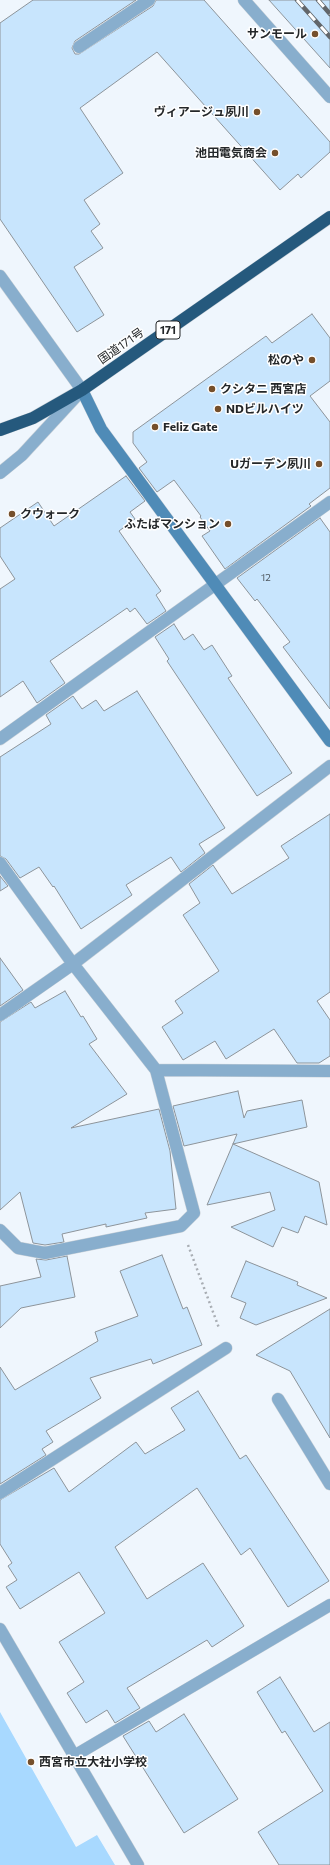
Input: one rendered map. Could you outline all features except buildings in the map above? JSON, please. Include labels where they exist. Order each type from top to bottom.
[{"type":"highway","name":"国道171号","points":[[0,430],[32,418],[82,390],[330,217]]},
{"type":"street","points":[[79,47],[148,0]]},
{"type":"street","points":[[244,0],[330,97]]},
{"type":"street","points":[[0,276],[82,390],[101,429],[330,741]]},
{"type":"street","points":[[0,473],[22,455],[82,390]]},
{"type":"street","points":[[0,739],[330,502]]},
{"type":"street","points":[[0,1015],[73,964],[330,766]]},
{"type":"street","points":[[0,864],[73,964],[156,1070],[194,1213],[181,1226],[45,1253],[18,1248],[0,1230]]},
{"type":"street","points":[[156,1070],[330,1071]]},
{"type":"street","points":[[0,1493],[226,1348]]},
{"type":"street","points":[[278,1399],[330,1484]]},
{"type":"street","points":[[74,1756],[330,1605]]},
{"type":"street","points":[[0,1629],[138,1865]]},
{"type":"path","points":[[181,1226],[226,1348]]},
{"type":"shaded area","points":[[0,1712],[76,1847],[97,1835],[115,1865],[0,1865]]},
{"type":"railway","points":[[297,0],[330,37]]},
{"type":"railway","points":[[318,0],[330,14]]},
{"type":"place","name":"サンモール","points":[[315,34]]},
{"type":"place","name":"ヴィアージュ夙川","points":[[257,112]]},
{"type":"place","name":"池田電気商会","points":[[275,153]]},
{"type":"place","name":"松のや","points":[[312,360]]},
{"type":"place","name":"クシタニ 西宮店","points":[[212,389]]},
{"type":"place","name":"NDビルハイツ","points":[[218,409]]},
{"type":"place","name":"Feliz Gate","points":[[155,427]]},
{"type":"place","name":"Uガーデン夙川","points":[[319,464]]},
{"type":"place","name":"クウォーク","points":[[12,514]]},
{"type":"place","name":"ふたばマンション","points":[[228,524]]},
{"type":"place","name":"西宮市立大社小学校","points":[[31,1762]]}]
